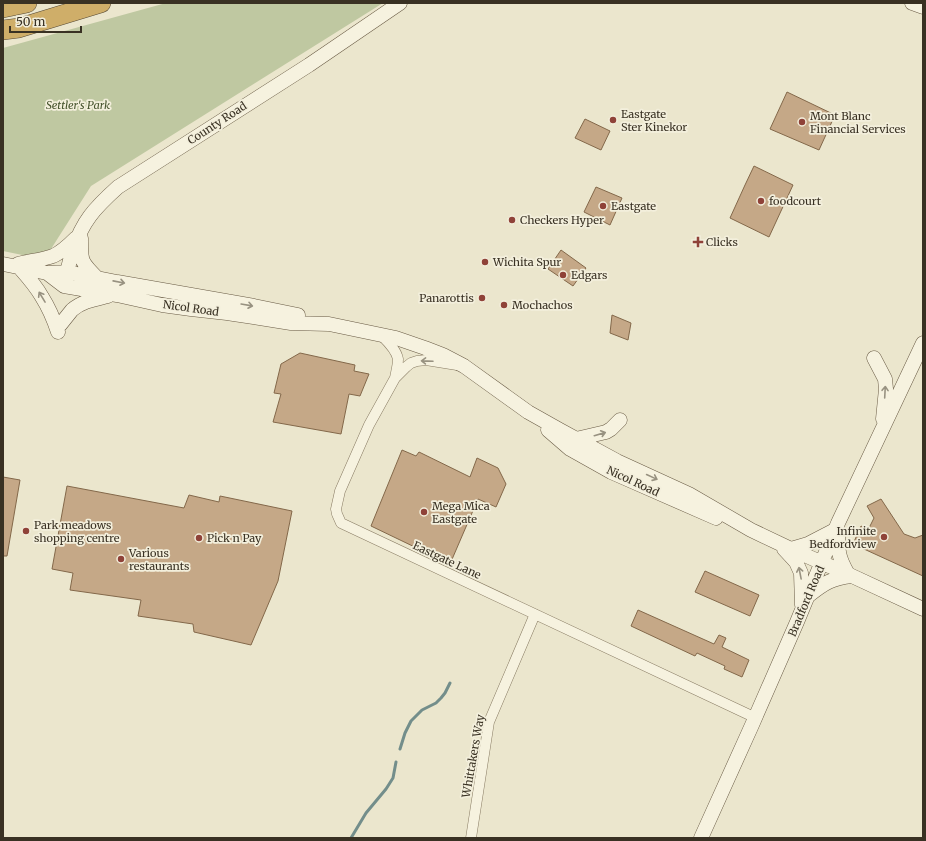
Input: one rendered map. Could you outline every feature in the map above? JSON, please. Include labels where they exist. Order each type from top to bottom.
[{"type":"highway","points":[[3,8],[27,3]]},
{"type":"highway","points":[[3,30],[19,28],[101,3]]},
{"type":"main road","name":"County Road","points":[[64,286],[72,254],[89,217],[96,208],[118,187],[309,65],[400,3]]},
{"type":"main road","points":[[912,3],[923,7]]},
{"type":"main road","points":[[11,265],[53,256],[64,250],[80,234]]},
{"type":"main road","points":[[80,234],[81,257],[84,265],[97,278]]},
{"type":"main road","points":[[11,265],[47,273],[64,286]]},
{"type":"main road","points":[[11,265],[36,287],[59,329],[73,310],[87,301],[117,295]]},
{"type":"main road","name":"Nicol Road","points":[[47,273],[67,272],[152,289],[254,306],[308,317],[319,324]]},
{"type":"main road","name":"Nicol Road","points":[[64,286],[117,295],[162,305],[291,323],[329,324],[396,338],[425,348],[464,366],[528,412],[617,461],[689,494],[751,530],[786,547],[923,609]]},
{"type":"main road","name":"Bradford Road","points":[[701,838],[756,718],[822,563],[836,526],[923,342]]},
{"type":"main road","points":[[874,358],[885,380],[886,389],[882,429]]},
{"type":"main road","name":"Nicol Road","points":[[528,412],[551,434],[570,449],[611,472],[738,527],[751,530]]},
{"type":"main road","points":[[576,439],[606,432],[620,420]]},
{"type":"main road","points":[[836,526],[838,548],[842,563],[850,575],[828,582],[818,588],[805,603],[801,573],[786,547],[808,544],[836,526]]},
{"type":"street","points":[[381,335],[391,345],[398,359],[395,378]]},
{"type":"street","name":"Eastgate Lane","points":[[464,366],[426,360],[417,361],[411,363],[395,378],[369,425],[340,492],[336,509],[341,523],[756,718]]},
{"type":"street","name":"Whittakers Way","points":[[471,838],[489,722],[535,614]]},
{"type":"green space","name":"Settler's Park","points":[[166,3],[383,3],[91,186],[51,249],[32,257],[3,251],[3,48]]},
{"type":"building","name":"Mont Blanc Financial Services","points":[[787,92],[835,115],[819,150],[770,129]]},
{"type":"building","points":[[585,119],[610,131],[601,150],[575,138]]},
{"type":"building","name":"foodcourt","points":[[754,166],[793,185],[769,237],[730,218]]},
{"type":"building","points":[[596,187],[622,198],[610,225],[584,212]]},
{"type":"building","points":[[561,250],[586,268],[573,286],[548,269]]},
{"type":"building","points":[[612,315],[631,323],[628,340],[610,333]]},
{"type":"building","points":[[300,353],[355,365],[354,371],[369,374],[360,396],[349,394],[341,434],[273,422],[281,394],[274,393],[281,364]]},
{"type":"building","name":"Mega Mica Eastgate","points":[[402,450],[416,456],[419,452],[470,477],[477,458],[498,468],[506,484],[496,507],[478,499],[450,564],[371,526]]},
{"type":"building","points":[[3,477],[20,480],[7,556],[3,556]]},
{"type":"building","points":[[67,486],[184,508],[189,495],[219,502],[220,496],[292,511],[278,581],[251,645],[194,632],[193,624],[138,616],[141,600],[70,590],[73,573],[52,569]]},
{"type":"building","name":"Infinite Bedfordview","points":[[881,499],[904,534],[915,538],[923,535],[923,576],[853,544],[861,526],[868,530],[874,518],[867,506]]},
{"type":"building","points":[[705,571],[759,595],[750,616],[695,592]]},
{"type":"building","points":[[638,610],[714,644],[719,635],[726,638],[722,647],[749,660],[742,677],[724,669],[725,666],[697,653],[695,656],[631,626]]},
{"type":"waterway","points":[[400,749],[411,721],[422,710],[436,703],[445,693],[450,683]]},
{"type":"waterway","points":[[351,838],[366,813],[393,778],[396,762]]},
{"type":"place","name":"Eastgate Ster Kinekor","points":[[613,120]]},
{"type":"place","name":"Mont Blanc Financial Services","points":[[802,122]]},
{"type":"place","name":"foodcourt","points":[[761,201]]},
{"type":"place","name":"Eastgate","points":[[603,206]]},
{"type":"place","name":"Checkers Hyper","points":[[512,220]]},
{"type":"place","name":"Clicks","points":[[698,242]]},
{"type":"place","name":"Wichita Spur","points":[[485,262]]},
{"type":"place","name":"Edgars","points":[[563,275]]},
{"type":"place","name":"Panarottis","points":[[482,298]]},
{"type":"place","name":"Mochachos","points":[[504,305]]},
{"type":"place","name":"Mega Mica Eastgate","points":[[424,512]]},
{"type":"place","name":"Park meadows shopping centre","points":[[26,531]]},
{"type":"place","name":"Infinite Bedfordview","points":[[884,537]]},
{"type":"place","name":"Pick n Pay","points":[[199,538]]},
{"type":"place","name":"Various restaurants","points":[[121,559]]}]
